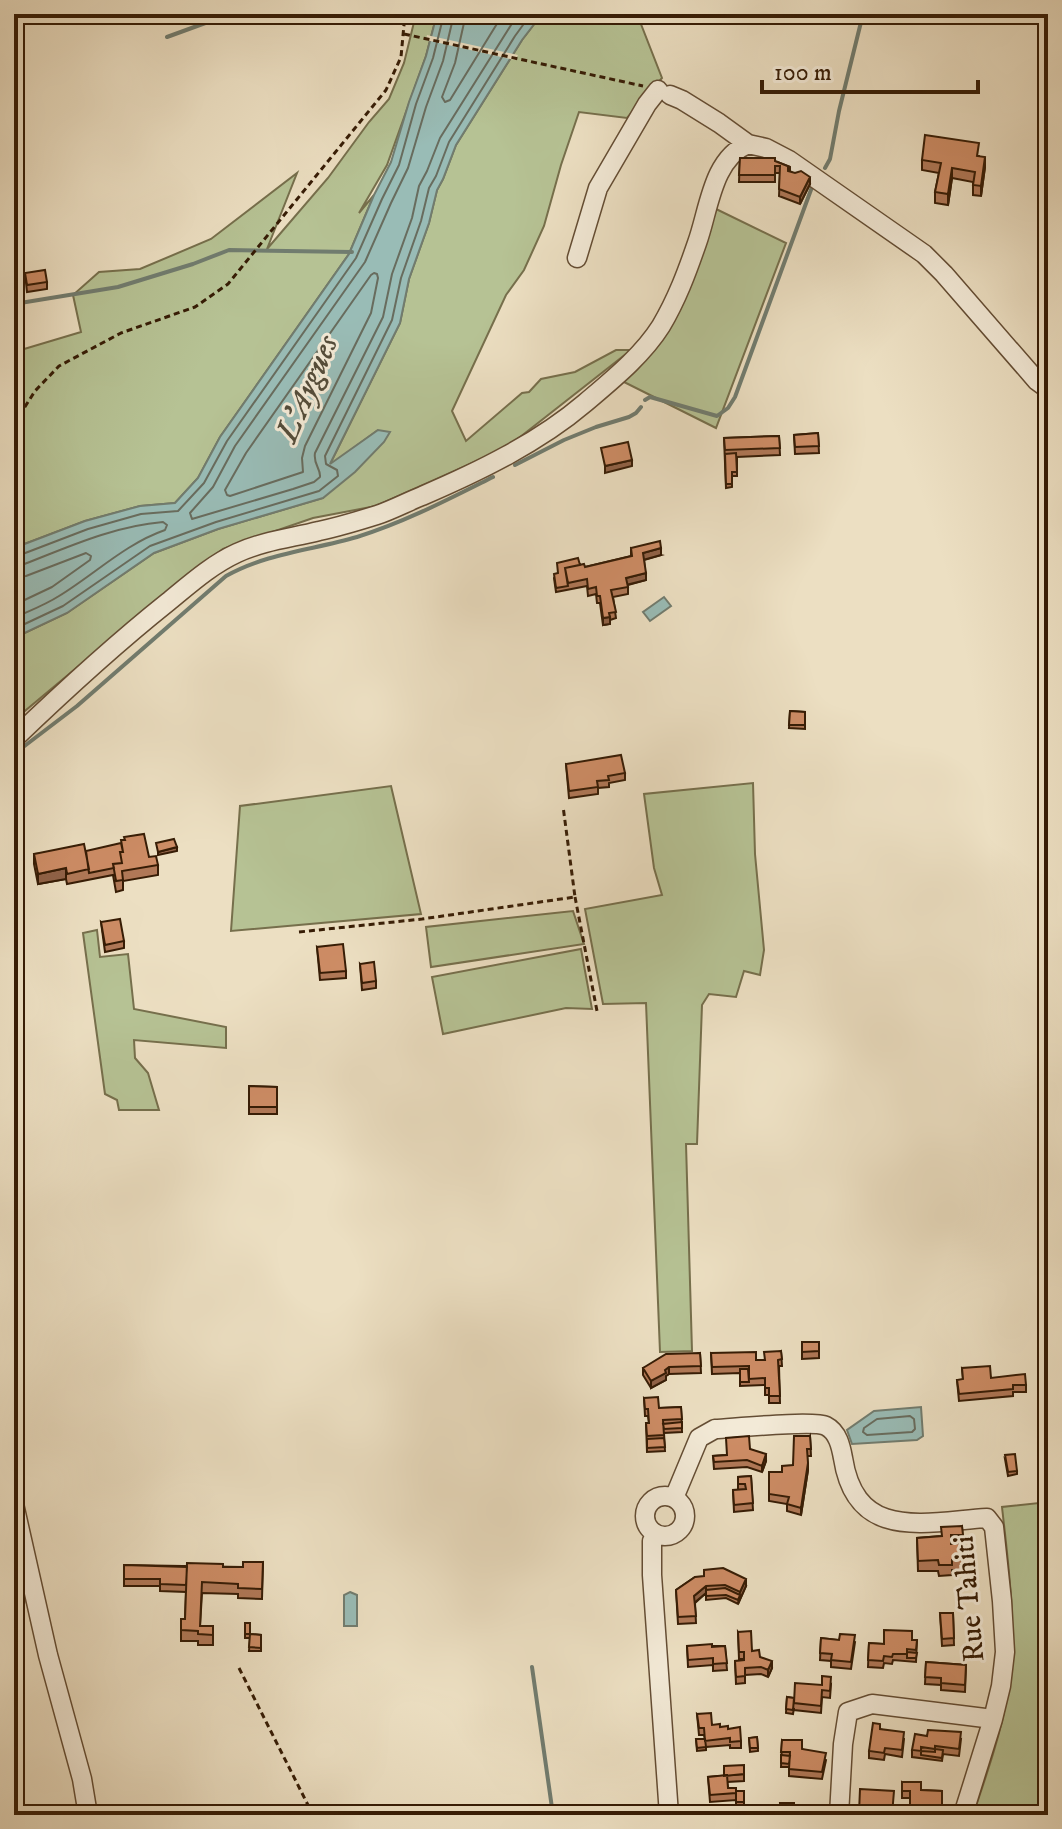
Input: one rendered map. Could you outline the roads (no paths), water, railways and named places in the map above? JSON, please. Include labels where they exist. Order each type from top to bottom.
[{"type":"street","points":[[577,258],[598,188],[647,104],[664,93],[682,100],[748,144],[766,148],[789,160],[924,254],[1048,389]]},
{"type":"street","points":[[14,739],[74,682],[210,568],[236,553],[264,543],[321,531],[393,509],[502,457],[573,413],[636,357],[659,329],[678,296],[716,180],[731,154],[748,144]]},
{"type":"street","name":"Rue Tahiti","points":[[680,1498],[699,1438],[706,1433],[715,1429],[811,1423],[826,1426],[834,1433],[841,1446],[850,1486],[857,1499],[871,1512],[889,1521],[987,1518],[994,1527],[1005,1652],[993,1719],[963,1815]]},
{"type":"street","points":[[660,1539],[646,1524],[646,1510],[660,1497],[680,1498],[685,1513],[683,1525],[674,1534],[660,1539],[652,1541],[669,1815]]},
{"type":"street","points":[[14,1504],[48,1655],[82,1779],[88,1815]]},
{"type":"street","points":[[839,1815],[842,1753],[848,1712],[872,1704],[993,1719]]},
{"type":"water","name":"L'Aygues","points":[[437,14],[542,14],[522,40],[456,145],[437,190],[409,279],[400,323],[330,464],[378,430],[390,432],[384,442],[355,472],[323,498],[218,529],[154,553],[67,613],[14,638],[14,548],[85,521],[140,506],[175,503],[198,478],[220,437],[349,254],[391,162]]},
{"type":"water","points":[[664,597],[671,606],[650,621],[643,612]]},
{"type":"water","points":[[921,1407],[923,1436],[917,1440],[852,1444],[847,1430],[874,1411]]},
{"type":"water","points":[[350,1592],[357,1595],[357,1626],[344,1626],[344,1595]]},
{"type":"waterway","points":[[167,37],[230,14]]},
{"type":"waterway","points":[[825,168],[830,159],[863,14]]},
{"type":"waterway","points":[[645,400],[650,397],[717,416],[728,408],[735,397],[812,187]]},
{"type":"waterway","points":[[14,304],[118,287],[229,250],[352,252]]},
{"type":"waterway","points":[[515,465],[564,440],[629,417],[641,407]]},
{"type":"waterway","points":[[14,754],[77,706],[226,576],[274,557],[375,531],[493,477]]},
{"type":"waterway","points":[[14,1488],[17,1499]]},
{"type":"waterway","points":[[14,1553],[28,1604]]},
{"type":"waterway","points":[[532,1667],[553,1815]]}]
